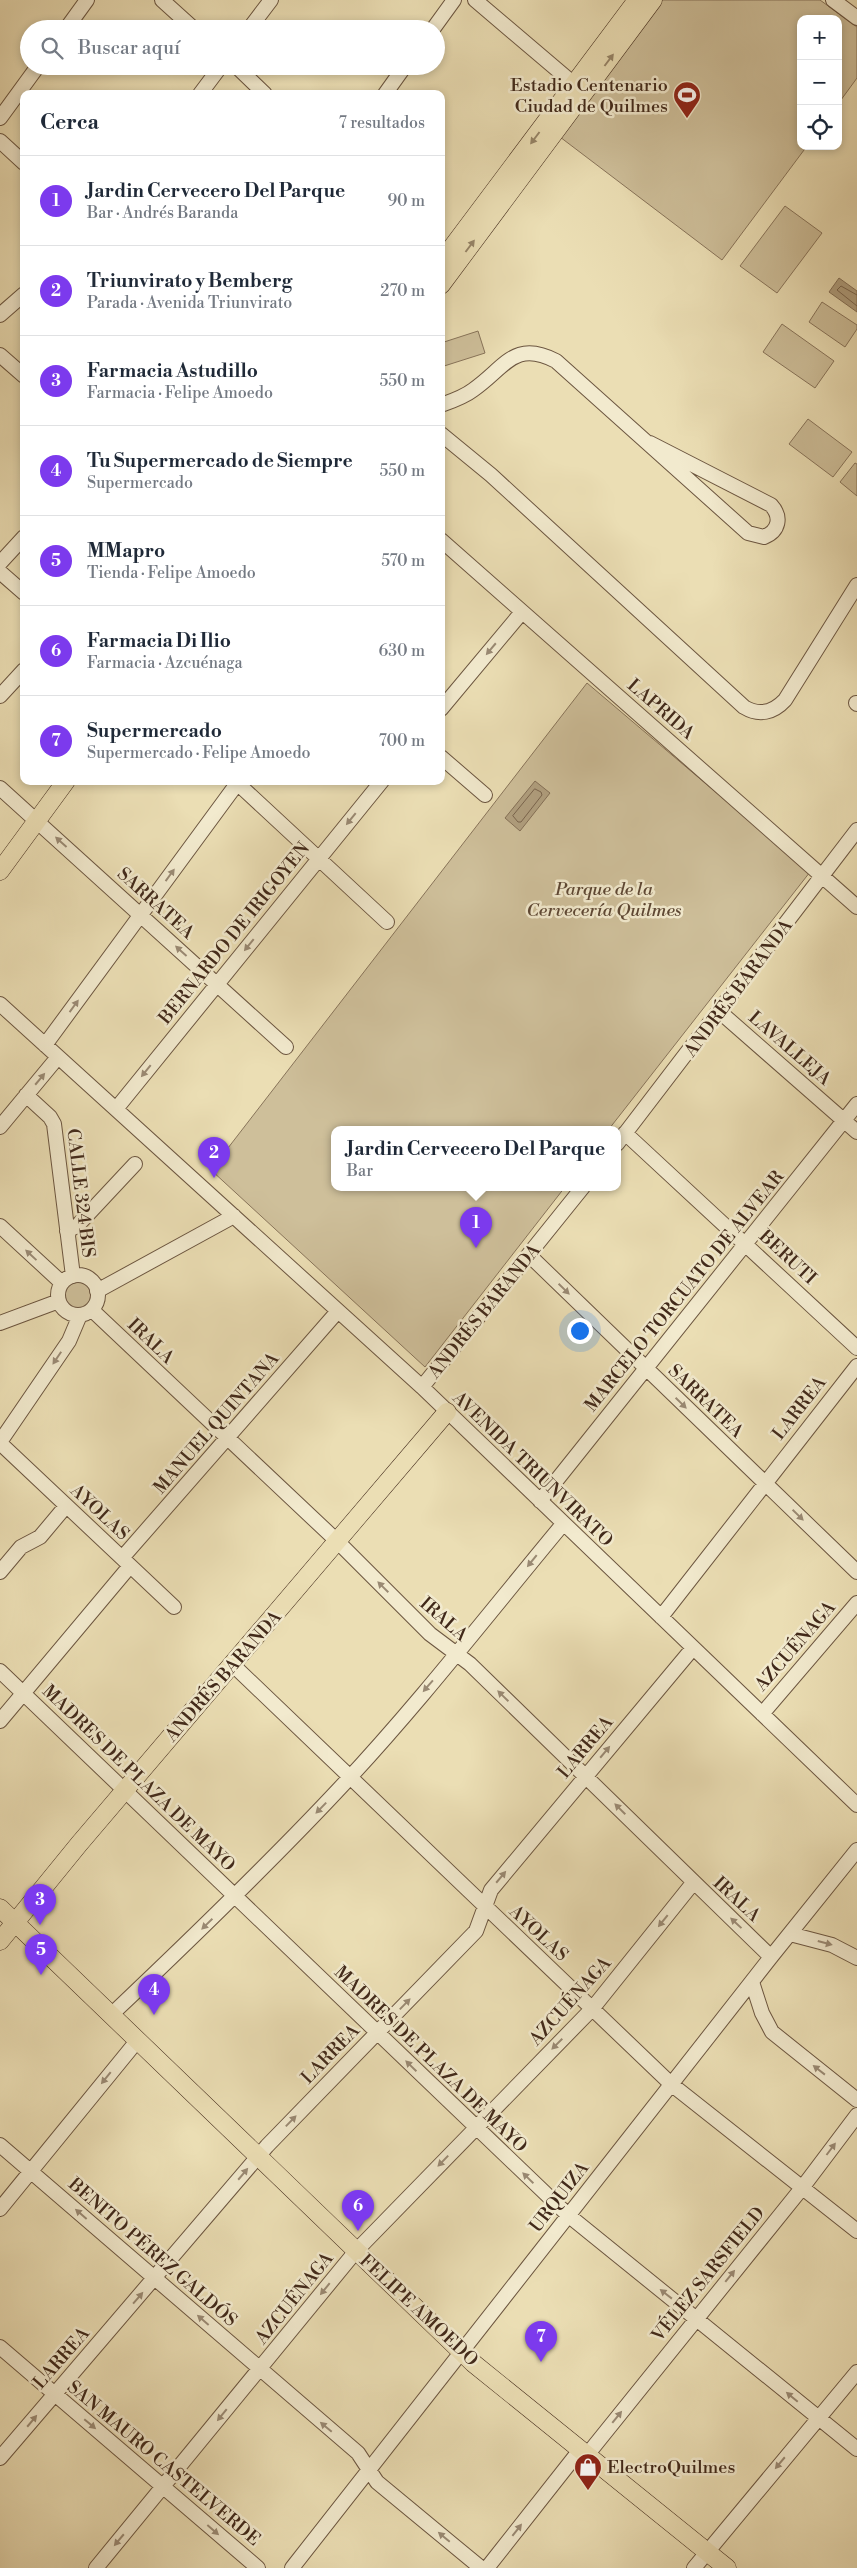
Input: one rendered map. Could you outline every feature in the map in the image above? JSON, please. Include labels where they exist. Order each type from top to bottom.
[{"type":"main road","points":[[579,89],[637,0]]},
{"type":"main road","points":[[446,259],[579,89],[653,0]]},
{"type":"main road","points":[[0,871],[63,785]]},
{"type":"main road","name":"ANDRÉS BARANDA","points":[[0,1941],[125,1789],[338,1542],[447,1412]]},
{"type":"main road","name":"FELIPE AMOEDO","points":[[0,1908],[461,2351],[727,2568]]},
{"type":"street","points":[[73,20],[87,0]]},
{"type":"street","points":[[162,0],[184,20]]},
{"type":"street","points":[[257,20],[271,0]]},
{"type":"street","points":[[440,20],[454,0]]},
{"type":"street","points":[[475,0],[579,89]]},
{"type":"street","points":[[833,0],[857,18]]},
{"type":"street","points":[[20,90],[31,75]]},
{"type":"street","points":[[203,90],[214,75]]},
{"type":"street","points":[[245,75],[261,90]]},
{"type":"street","points":[[388,90],[399,75]]},
{"type":"street","points":[[0,118],[20,91]]},
{"type":"street","points":[[0,141],[20,158]]},
{"type":"street","points":[[0,315],[20,298]]},
{"type":"street","points":[[445,403],[474,390],[509,358],[528,352],[545,355],[556,361],[650,443],[748,533],[764,537],[774,530],[778,523],[777,516],[771,506],[650,443]]},
{"type":"street","points":[[0,355],[20,372]]},
{"type":"street","points":[[445,437],[491,475],[744,707],[762,706],[785,700],[857,585]]},
{"type":"street","points":[[0,564],[20,542]]},
{"type":"street","name":"LAPRIDA","points":[[445,544],[857,907]]},
{"type":"street","points":[[0,572],[20,590]]},
{"type":"street","points":[[445,704],[522,612]]},
{"type":"street","points":[[0,696],[20,674]]},
{"type":"street","points":[[445,760],[485,795]]},
{"type":"street","points":[[45,1045],[235,785]]},
{"type":"street","points":[[240,785],[387,922]]},
{"type":"street","name":"BERNARDO DE IRIGOYEN","points":[[116,1109],[379,785]]},
{"type":"street","name":"SARRATEA","points":[[0,788],[218,983],[286,1047]]},
{"type":"street","name":"ANDRÉS BARANDA","points":[[621,1138],[720,1012],[857,830]]},
{"type":"street","name":"AVENIDA TRIUNVIRATO","points":[[1,1008],[45,1045],[422,1387],[562,1524],[857,1805]]},
{"type":"street","name":"LAVALLEJA","points":[[720,1012],[857,1132]]},
{"type":"street","points":[[0,1127],[58,1057]]},
{"type":"street","name":"CALLE 324 BIS","points":[[26,1096],[54,1124],[67,1231],[67,1280]]},
{"type":"street","name":"MARCELO TORCUATO DE ALVEAR","points":[[540,1501],[857,1104]]},
{"type":"street","name":"BERUTI","points":[[621,1138],[747,1244],[857,1348]]},
{"type":"street","points":[[67,1231],[77,1226],[135,1164]]},
{"type":"street","name":"ANDRÉS BARANDA","points":[[422,1387],[580,1191]]},
{"type":"street","points":[[97,1291],[234,1216]]},
{"type":"street","points":[[0,1226],[67,1280]]},
{"type":"street","name":"SARRATEA","points":[[529,1256],[857,1572]]},
{"type":"street","points":[[0,1442],[69,1341],[86,1312],[96,1304],[97,1291],[95,1285],[85,1277],[67,1280],[59,1289],[59,1301],[67,1312],[86,1312]]},
{"type":"street","points":[[0,1323],[59,1301]]},
{"type":"street","name":"MANUEL QUINTANA","points":[[0,1721],[126,1562],[338,1311]]},
{"type":"street","name":"IRALA","points":[[86,1312],[338,1542],[430,1634],[470,1664],[771,1957]]},
{"type":"street","name":"LARREA","points":[[661,1617],[857,1366]]},
{"type":"street","name":"AYOLAS","points":[[0,1442],[174,1607]]},
{"type":"street","points":[[0,1572],[21,1547],[40,1537],[66,1506]]},
{"type":"street","points":[[111,2015],[235,1898],[350,1777],[562,1524]]},
{"type":"street","name":"AZCUÉNAGA","points":[[762,1714],[857,1603]]},
{"type":"street","name":"LARREA","points":[[0,2458],[258,2156],[476,1932],[484,1907],[494,1886],[693,1648]]},
{"type":"street","name":"AYOLAS","points":[[232,1664],[671,2084],[857,2231]]},
{"type":"street","name":"MADRES DE PLAZA DE MAYO","points":[[0,1671],[568,2215],[857,2449]]},
{"type":"street","name":"URQUIZA","points":[[292,2568],[857,1850]]},
{"type":"street","name":"AZCUÉNAGA","points":[[96,2568],[356,2251],[592,2009],[693,1883]]},
{"type":"street","points":[[790,1934],[832,1945],[857,1958]]},
{"type":"street","points":[[752,1982],[764,2018],[772,2032],[857,2100]]},
{"type":"street","points":[[0,2209],[137,2041]]},
{"type":"street","name":"VÉLEZ SARSFIELD","points":[[487,2568],[802,2188],[857,2114]]},
{"type":"street","name":"BENITO PÉREZ GALDÓS","points":[[0,2146],[31,2170],[259,2370],[358,2453],[377,2482],[481,2568]]},
{"type":"street","name":"SAN MAURO CASTELVERDE","points":[[0,2347],[258,2568]]},
{"type":"street","points":[[694,2568],[857,2372]]},
{"type":"green space","name":"Estadio Centenario Ciudad de Quilmes","points":[[662,0],[820,0],[841,15],[797,15],[797,150],[804,150],[722,260],[560,137]]},
{"type":"green space","name":"Estadio Centenario Ciudad de Quilmes","points":[[842,16],[857,27],[857,78],[842,99]]},
{"type":"green space","points":[[785,206],[822,233],[777,293],[740,266]]},
{"type":"green space","points":[[822,302],[857,325],[857,329],[845,347],[809,322]]},
{"type":"green space","points":[[782,324],[834,361],[815,388],[763,352]]},
{"type":"green space","points":[[478,331],[485,353],[445,366],[445,342]]},
{"type":"green space","points":[[808,419],[852,452],[833,477],[789,444]]},
{"type":"green space","points":[[855,463],[857,464],[857,496],[840,482]]},
{"type":"green space","name":"Parque de la Cervecería Quilmes","points":[[587,683],[810,872],[611,1126],[331,1126],[331,1191],[562,1191],[425,1367],[211,1170]]},
{"type":"green space","points":[[78,1280],[84,1281],[89,1285],[93,1290],[93,1302],[89,1307],[84,1311],[78,1312],[72,1311],[67,1307],[63,1302],[62,1296],[63,1290],[67,1285],[72,1281]]},
{"type":"water","points":[[839,278],[857,291],[857,312],[829,292]]},
{"type":"water","points":[[535,781],[550,793],[520,831],[505,818]]},
{"type":"place","name":"Estadio Centenario Ciudad de Quilmes","points":[[687,119]]},
{"type":"place","name":"Triunvirato y Bemberg","points":[[214,1178]]},
{"type":"place","name":"Jardin Cervecero Del Parque","points":[[476,1248]]},
{"type":"place","name":"Farmacia Astudillo","points":[[40,1925]]},
{"type":"place","name":"MMapro","points":[[41,1975]]},
{"type":"place","name":"Tu Supermercado de Siempre","points":[[154,2015]]},
{"type":"place","name":"Farmacia Di Ilio","points":[[358,2231]]},
{"type":"place","name":"Supermercado","points":[[541,2362]]},
{"type":"place","name":"ElectroQuilmes","points":[[588,2491]]}]
